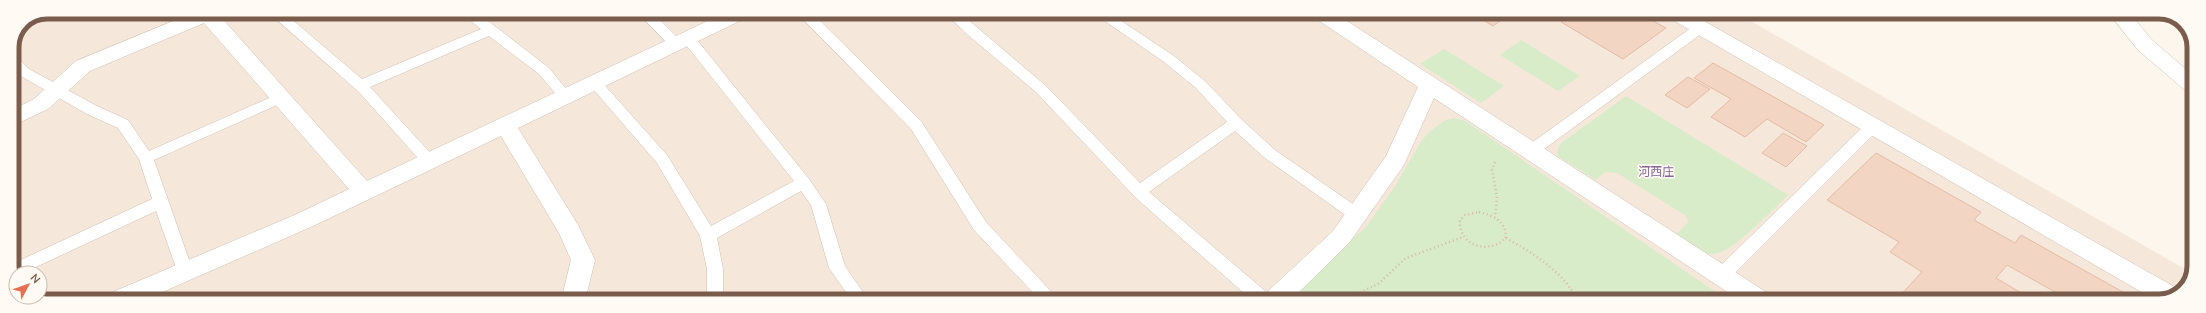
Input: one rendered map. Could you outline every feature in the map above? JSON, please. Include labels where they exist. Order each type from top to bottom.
[{"type":"street","points":[[19,115],[41,104],[82,66],[193,19]]},
{"type":"street","points":[[213,19],[364,192]]},
{"type":"street","points":[[133,294],[364,192],[728,19]]},
{"type":"street","points":[[1330,19],[1749,294]]},
{"type":"street","points":[[1685,19],[2166,293]]},
{"type":"street","points":[[2124,19],[2145,46],[2187,81]]},
{"type":"street","points":[[1282,294],[1342,237],[1396,159],[1430,84]]},
{"type":"street","points":[[505,125],[570,231],[583,260],[575,294]]},
{"type":"lane","points":[[283,19],[359,86],[429,161]]},
{"type":"lane","points":[[476,19],[544,71],[565,96]]},
{"type":"lane","points":[[653,19],[682,41],[804,183],[818,204],[837,268],[855,294]]},
{"type":"lane","points":[[810,19],[916,125],[980,226],[1045,294]]},
{"type":"lane","points":[[958,19],[969,30],[1040,88],[1176,226],[1257,294]]},
{"type":"lane","points":[[1109,19],[1169,59],[1201,85],[1236,123],[1270,154],[1357,215]]},
{"type":"lane","points":[[1525,147],[1700,28]]},
{"type":"lane","points":[[359,86],[491,30]]},
{"type":"lane","points":[[19,67],[24,72],[57,89],[92,110],[123,124],[146,158],[185,271]]},
{"type":"lane","points":[[594,82],[662,159],[708,235],[715,268],[715,294]]},
{"type":"lane","points":[[146,158],[281,98]]},
{"type":"lane","points":[[1140,190],[1236,123]]},
{"type":"lane","points":[[1722,276],[1873,126]]},
{"type":"lane","points":[[708,235],[804,183]]},
{"type":"lane","points":[[25,265],[161,202]]},
{"type":"path","points":[[1495,217],[1498,206],[1497,193],[1491,170],[1501,154],[1525,147]]},
{"type":"path","points":[[1479,212],[1495,217],[1505,227],[1506,238],[1498,246],[1491,248],[1476,245],[1463,237],[1459,225],[1460,220],[1465,215],[1479,212]]},
{"type":"path","points":[[1357,294],[1378,284],[1406,258],[1463,237]]},
{"type":"path","points":[[1506,238],[1525,249],[1559,275],[1575,294]]},
{"type":"shaded area","points":[[46,19],[1747,19],[2187,270],[2186,275],[2178,287],[2170,292],[2160,294],[48,294],[48,265],[19,265],[19,46],[21,36],[27,27],[36,21]]},
{"type":"green space","points":[[1521,40],[1580,76],[1558,91],[1500,55]]},
{"type":"green space","points":[[1444,49],[1504,86],[1481,103],[1420,64]]},
{"type":"green space","points":[[1626,96],[1788,195],[1742,239],[1722,252],[1709,254],[1689,244],[1677,234],[1688,222],[1685,215],[1617,173],[1605,172],[1596,180],[1559,157],[1557,152],[1560,144]]},
{"type":"green space","points":[[1453,118],[1464,120],[1719,294],[1287,294],[1366,227],[1395,186],[1422,140],[1429,132],[1444,121]]},
{"type":"building","points":[[1482,19],[1503,19],[1493,26]]},
{"type":"building","points":[[1566,19],[1650,19],[1666,28],[1623,59],[1561,22]]},
{"type":"building","points":[[1713,63],[1824,125],[1806,142],[1767,119],[1745,137],[1711,117],[1731,99],[1694,78]]},
{"type":"building","points":[[1688,77],[1710,89],[1687,108],[1665,95]]},
{"type":"building","points":[[1783,133],[1807,146],[1786,167],[1762,153]]},
{"type":"building","points":[[1876,153],[1981,212],[1974,220],[2015,243],[2021,235],[2126,294],[2059,294],[2007,265],[1996,278],[2023,294],[1902,294],[1922,272],[1890,252],[1899,242],[1827,200]]},
{"type":"district","name":"河西庄","points":[[1656,172]]}]
